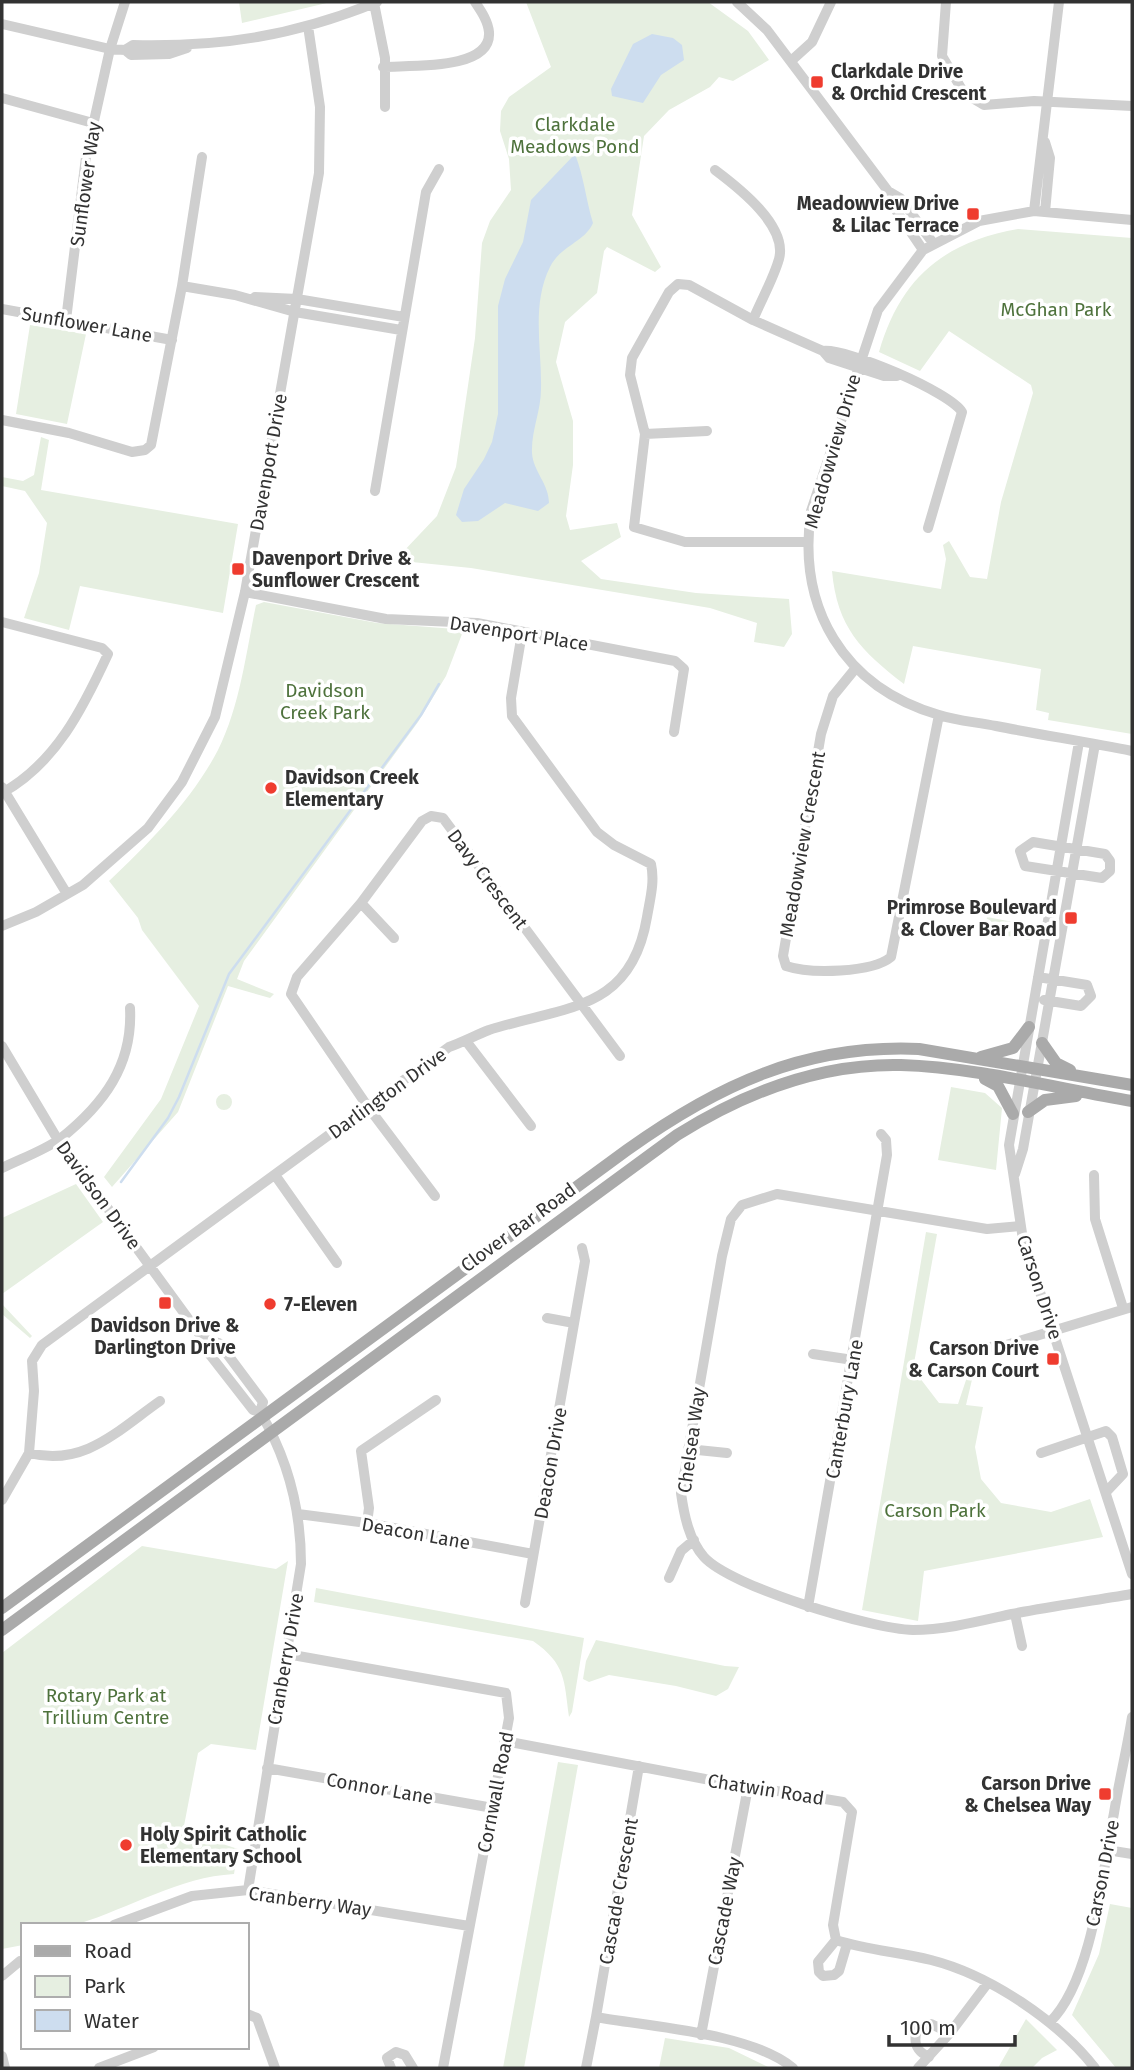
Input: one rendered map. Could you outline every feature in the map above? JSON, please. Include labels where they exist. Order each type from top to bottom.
[{"type":"main road","points":[[977,1058],[1013,1048],[1029,1027]]},
{"type":"main road","points":[[1042,1043],[1056,1063],[1080,1075]]},
{"type":"main road","name":"Clover Bar Road","points":[[2,1608],[261,1415],[627,1150],[709,1096],[788,1064],[851,1051],[919,1049],[1132,1085]]},
{"type":"main road","name":"Clover Bar Road","points":[[2,1630],[271,1431],[708,1116],[774,1085],[837,1070],[901,1065],[972,1073],[1132,1101]]},
{"type":"main road","points":[[972,1073],[999,1086],[1013,1114]]},
{"type":"main road","points":[[1028,1112],[1045,1100],[1090,1094]]},
{"type":"street","name":"Sunflower Way","points":[[66,320],[93,122],[110,50],[125,2]]},
{"type":"street","points":[[4,23],[110,50],[125,50],[133,45],[189,47],[276,35],[376,2],[385,58],[385,107]]},
{"type":"street","points":[[383,66],[462,60],[479,55],[487,45],[489,32],[475,2]]},
{"type":"street","points":[[737,2],[767,30],[791,61],[888,191],[891,203],[923,250]]},
{"type":"street","points":[[791,61],[812,42],[831,2]]},
{"type":"street","points":[[946,2],[942,56],[964,93],[984,105],[1050,102],[1132,106]]},
{"type":"street","points":[[1040,212],[1050,158],[1045,142],[1059,2]]},
{"type":"street","name":"Davenport Drive","points":[[2,926],[67,894],[102,871],[148,828],[182,782],[215,718],[245,592],[319,173],[321,139],[315,55],[308,26]]},
{"type":"street","points":[[2,98],[93,122]]},
{"type":"street","points":[[2,420],[69,433],[132,452],[145,450],[151,445],[182,286],[202,157]]},
{"type":"street","points":[[375,491],[426,192],[439,169]]},
{"type":"street","points":[[715,170],[746,193],[779,236],[780,257],[753,320]]},
{"type":"street","points":[[888,191],[900,198],[933,243]]},
{"type":"street","name":"Meadowview Drive","points":[[1132,220],[1040,212],[979,220],[923,250],[878,310],[858,363],[811,511],[807,541],[817,603],[825,624],[855,669],[888,694],[939,715],[1132,751]]},
{"type":"street","points":[[807,541],[685,542],[634,527],[645,434],[630,375],[632,358],[669,292],[678,284],[689,285],[753,320],[822,351],[832,350],[858,363],[887,367],[897,376],[932,389],[958,405],[962,412],[928,528]]},
{"type":"street","points":[[182,286],[235,296],[295,312],[401,330]]},
{"type":"street","points":[[235,296],[297,299],[404,317]]},
{"type":"street","name":"Sunflower Lane","points":[[2,309],[172,340]]},
{"type":"street","points":[[645,434],[707,431]]},
{"type":"street","name":"Davenport Place","points":[[245,592],[386,619],[477,623],[681,664],[684,673],[674,732]]},
{"type":"street","points":[[2,622],[102,649],[108,654],[83,707],[59,744],[30,773],[3,791],[67,894]]},
{"type":"street","name":"Darlington Drive","points":[[2,1500],[29,1453],[34,1391],[33,1356],[42,1345],[449,1047],[488,1030],[583,1006],[618,980],[643,943],[654,877],[651,864],[614,845],[597,832],[512,716],[510,698],[522,633]]},
{"type":"street","name":"Meadowview Crescent","points":[[855,669],[833,696],[821,734],[783,956],[786,967],[804,972],[881,966],[891,957],[939,715]]},
{"type":"street","name":"Carson Drive","points":[[1079,742],[1009,1145],[1020,1226],[1132,1574]]},
{"type":"street","name":"Carson Drive","points":[[1014,1175],[1023,1149],[1095,744]]},
{"type":"street","name":"Davy Crescent","points":[[368,1107],[291,994],[297,976],[361,903],[422,821],[431,816],[443,817],[583,1006]]},
{"type":"street","points":[[1033,842],[1075,849],[1105,854],[1110,861],[1110,871],[1102,878],[1025,866],[1020,851],[1033,842]]},
{"type":"street","points":[[361,903],[394,937]]},
{"type":"street","points":[[1035,998],[1081,1006],[1091,996],[1087,985],[1038,977]]},
{"type":"street","points":[[583,1006],[620,1056]]},
{"type":"street","points":[[2,1168],[58,1140],[105,1097],[132,1037],[130,1007]]},
{"type":"street","points":[[466,1041],[531,1126]]},
{"type":"street","name":"Davidson Drive","points":[[2,1047],[58,1140],[203,1339],[219,1343],[263,1402],[261,1415]]},
{"type":"street","points":[[368,1107],[435,1196]]},
{"type":"street","name":"Canterbury Lane","points":[[808,1607],[887,1155],[886,1140],[881,1134]]},
{"type":"street","points":[[275,1175],[337,1264]]},
{"type":"street","points":[[976,1348],[1003,1346],[1128,1307],[1095,1219],[1094,1175]]},
{"type":"street","name":"Chelsea Way","points":[[1020,1226],[991,1230],[777,1194],[742,1205],[731,1219],[722,1256],[681,1493],[694,1540],[705,1558],[735,1576],[808,1607],[911,1630],[1132,1594]]},
{"type":"street","name":"Deacon Drive","points":[[525,1603],[585,1261],[582,1248]]},
{"type":"street","points":[[547,1318],[574,1323]]},
{"type":"street","points":[[813,1353],[853,1360]]},
{"type":"street","points":[[367,1523],[369,1508],[361,1451],[436,1399]]},
{"type":"street","points":[[29,1453],[50,1458],[78,1454],[160,1401]]},
{"type":"street","name":"Cranberry Drive","points":[[247,1890],[301,1564],[298,1514],[293,1488],[271,1431],[261,1415]]},
{"type":"street","points":[[1041,1453],[1102,1431],[1109,1433],[1123,1478],[1106,1492]]},
{"type":"street","points":[[688,1449],[727,1453]]},
{"type":"street","name":"Deacon Lane","points":[[298,1514],[367,1523],[533,1554]]},
{"type":"street","points":[[669,1578],[681,1551],[694,1540]]},
{"type":"street","points":[[1015,1614],[1022,1646]]},
{"type":"street","name":"Cornwall Road","points":[[287,1654],[506,1693],[509,1718],[443,2068]]},
{"type":"street","name":"Carson Drive","points":[[1050,2022],[1059,2013],[1084,1958],[1132,1717]]},
{"type":"street","name":"Chatwin Road","points":[[505,1741],[748,1787],[843,1802],[852,1812],[832,1926],[836,1940]]},
{"type":"street","name":"Cascade Crescent","points":[[586,2068],[639,1766]]},
{"type":"street","name":"Connor Lane","points":[[267,1768],[493,1808]]},
{"type":"street","name":"Cascade Way","points":[[701,2035],[748,1787]]},
{"type":"street","points":[[1107,1850],[1132,1854]]},
{"type":"street","name":"Cranberry Way","points":[[119,1923],[192,1896],[247,1890],[469,1926]]},
{"type":"street","points":[[847,1944],[839,1971],[834,1975],[823,1976],[819,1972],[818,1962],[836,1940],[932,1960],[987,1984],[1050,2022],[1079,2047],[1095,2068]]},
{"type":"street","points":[[2,1964],[21,1961]]},
{"type":"street","points":[[2,1976],[21,1962]]},
{"type":"street","points":[[918,2068],[950,2033],[987,1984]]},
{"type":"street","points":[[248,2014],[257,2018],[275,2068]]},
{"type":"street","points":[[596,2017],[748,2043],[780,2058],[793,2068]]},
{"type":"street","points":[[929,2057],[917,2049],[914,2039],[917,2030],[931,2024],[950,2033]]},
{"type":"street","points":[[99,2068],[149,2049]]},
{"type":"street","points":[[391,2068],[387,2065],[387,2058],[396,2052],[405,2055],[413,2068]]},
{"type":"street","points":[[2,2056],[5,2068]]},
{"type":"green space","points":[[239,2],[331,2],[242,23]]},
{"type":"green space","name":"Clarkdale Meadows Pond","points":[[526,2],[708,2],[748,31],[769,60],[733,81],[719,77],[710,87],[669,110],[644,136],[632,215],[661,267],[655,272],[607,247],[597,293],[565,322],[556,362],[573,421],[573,465],[566,516],[570,530],[617,523],[621,537],[581,561],[601,579],[696,593],[789,599],[792,634],[784,647],[754,642],[757,623],[710,608],[471,568],[402,561],[401,554],[437,516],[456,467],[475,338],[482,243],[490,221],[511,190],[509,159],[500,131],[501,111],[509,97],[551,67]]},
{"type":"green space","name":"McGhan Park","points":[[1018,229],[1132,238],[1132,734],[1048,720],[1049,713],[1036,710],[1041,669],[913,646],[904,684],[875,660],[854,636],[839,608],[835,591],[832,571],[941,589],[946,559],[943,545],[949,541],[970,577],[987,579],[1001,502],[1033,393],[1031,385],[949,331],[920,371],[879,352],[899,304],[912,284],[928,268],[968,243]]},
{"type":"green space","points":[[30,325],[86,334],[67,424],[16,414]]},
{"type":"green space","points":[[41,437],[49,440],[41,490],[238,524],[223,613],[80,586],[69,630],[24,618],[39,573],[47,523],[25,491],[2,486],[2,477],[23,481],[34,475]]},
{"type":"green space","name":"Davidson Creek Park","points":[[264,602],[377,623],[455,629],[462,634],[446,676],[418,722],[244,961],[237,979],[274,994],[270,998],[228,986],[178,1112],[112,1187],[104,1177],[161,1099],[199,1006],[109,881],[183,803],[218,750],[237,697],[256,605]]},
{"type":"green space","points":[[987,917],[1033,926],[1030,940],[985,932]]},
{"type":"green space","points":[[951,1087],[985,1093],[1002,1108],[996,1170],[938,1160]]},
{"type":"green space","points":[[221,1094],[227,1094],[232,1102],[230,1108],[221,1110],[216,1105],[216,1099]]},
{"type":"green space","points":[[76,1184],[103,1222],[2,1294],[2,1218]]},
{"type":"green space","name":"Carson Park","points":[[926,1232],[937,1234],[913,1369],[939,1403],[958,1404],[971,1365],[975,1367],[966,1405],[983,1407],[975,1447],[981,1479],[1001,1503],[1051,1512],[1090,1499],[1103,1537],[924,1571],[918,1621],[862,1610]]},
{"type":"green space","points":[[2,1304],[32,1336],[30,1338],[2,1314]]},
{"type":"green space","name":"Rotary Park at Trillium Centre","points":[[142,1546],[276,1569],[288,1561],[256,1750],[211,1744],[198,1753],[183,1831],[238,1849],[234,1874],[214,1876],[174,1887],[81,1923],[21,1923],[21,1945],[2,1949],[2,1653]]},
{"type":"green space","points":[[316,1588],[584,1638],[572,1712],[569,1717],[564,1683],[558,1665],[533,1641],[314,1602]]},
{"type":"green space","points":[[596,1640],[739,1667],[728,1689],[716,1696],[676,1686],[609,1675],[589,1682],[583,1679],[586,1661]]},
{"type":"green space","points":[[558,1762],[578,1765],[524,2068],[503,2068]]},
{"type":"green space","points":[[1110,1904],[1132,1908],[1132,2068],[1116,2068],[1072,2015],[1099,1954]]},
{"type":"green space","points":[[1026,2019],[1057,2050],[1042,2058],[1032,2068],[998,2068]]},
{"type":"green space","points":[[665,2038],[729,2048],[770,2068],[659,2068]]},
{"type":"water","points":[[652,34],[673,38],[682,45],[684,60],[661,75],[643,103],[612,96],[611,89],[633,44]]},
{"type":"water","points":[[575,154],[593,223],[584,235],[554,260],[544,282],[539,312],[541,389],[532,453],[549,503],[538,511],[505,503],[478,521],[462,522],[456,515],[464,489],[492,442],[498,414],[498,306],[505,279],[523,242],[531,200]]},
{"type":"waterway","points":[[121,1182],[168,1118],[179,1097],[229,974],[421,715],[439,684]]},
{"type":"place","name":"Clarkdale Drive & Orchid Crescent","points":[[817,82]]},
{"type":"place","name":"Meadowview Drive & Lilac Terrace","points":[[973,214]]},
{"type":"place","name":"Davenport Drive & Sunflower Crescent","points":[[238,569]]},
{"type":"place","name":"Davidson Creek Elementary","points":[[271,788]]},
{"type":"place","name":"Primrose Boulevard & Clover Bar Road","points":[[1071,918]]},
{"type":"place","name":"Davidson Drive & Darlington Drive","points":[[165,1303]]},
{"type":"place","name":"7-Eleven","points":[[270,1304]]},
{"type":"place","name":"Carson Drive & Carson Court","points":[[1053,1359]]},
{"type":"place","name":"Carson Drive & Chelsea Way","points":[[1105,1794]]},
{"type":"place","name":"Holy Spirit Catholic Elementary School","points":[[126,1845]]}]
